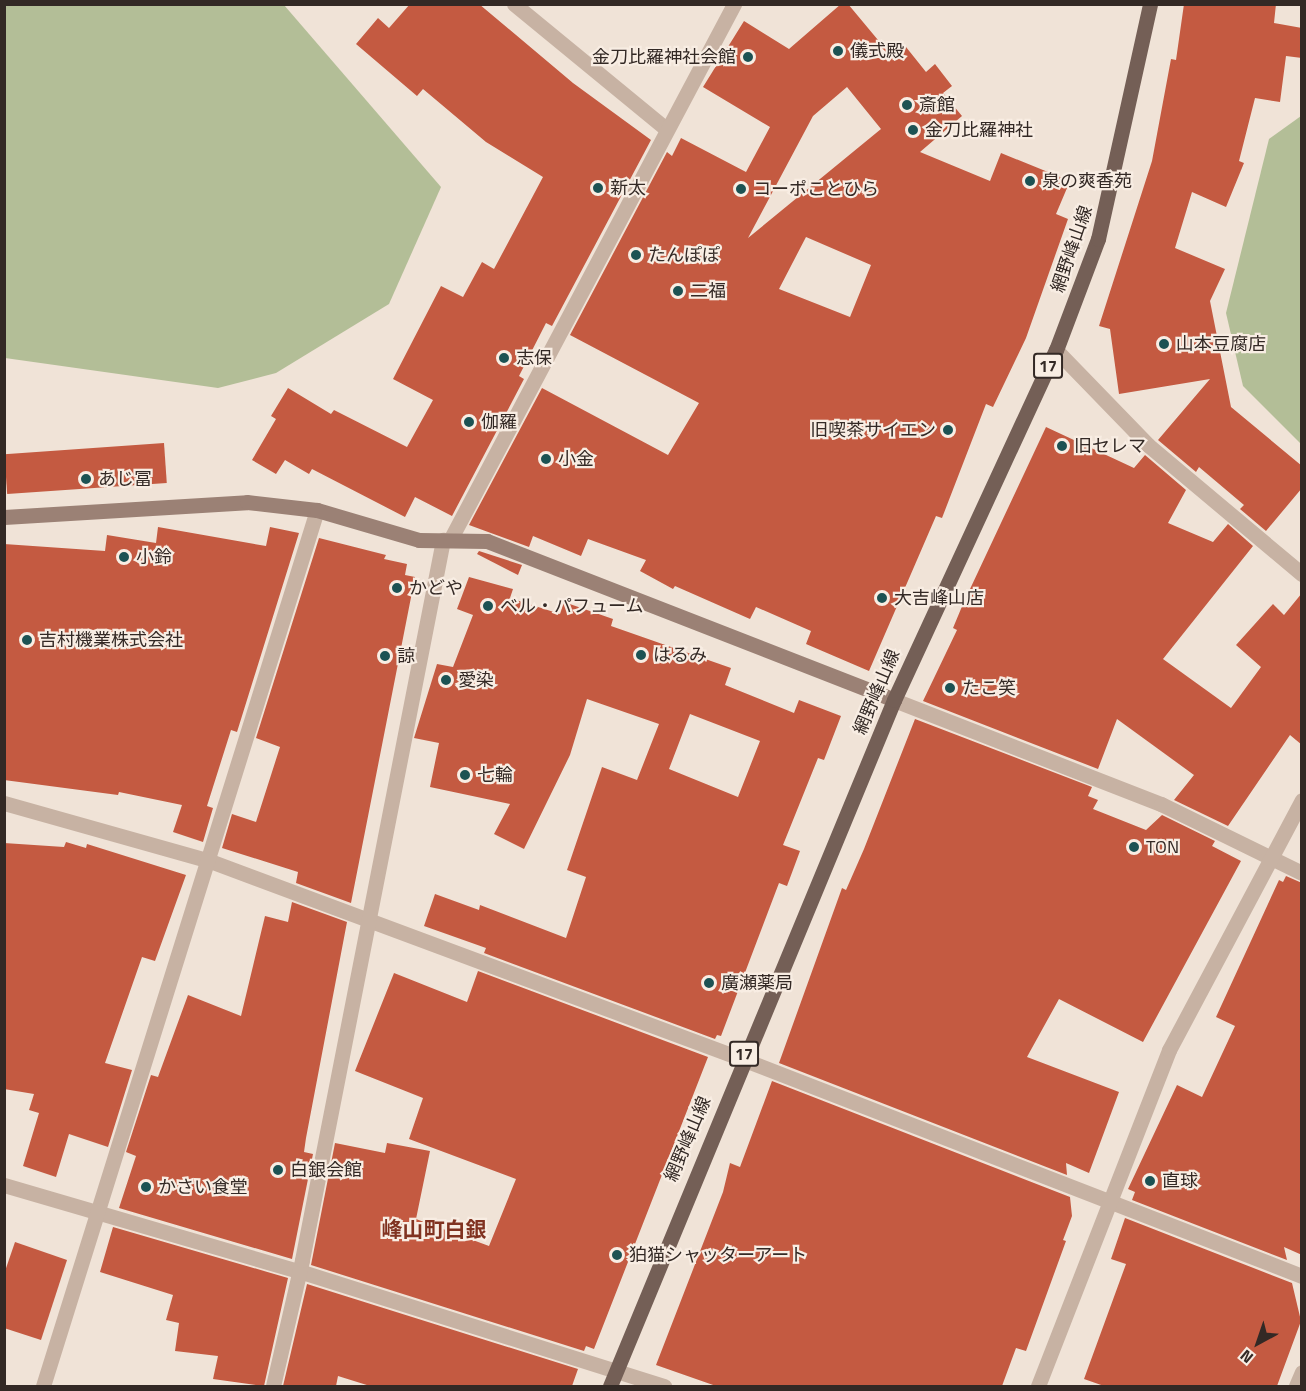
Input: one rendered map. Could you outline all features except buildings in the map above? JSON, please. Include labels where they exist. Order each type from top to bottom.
[{"type":"main road","name":"網野峰山線","points":[[610,1386],[742,1059],[892,704],[1056,350],[1110,196],[1150,4]]},
{"type":"street","points":[[514,4],[665,128]]},
{"type":"street","points":[[273,1386],[299,1272],[366,919],[446,540],[665,128],[734,4]]},
{"type":"street","points":[[1056,350],[1148,445],[1302,574]]},
{"type":"street","points":[[4,517],[247,502],[317,510],[419,540],[487,542],[892,704],[1161,804],[1302,873]]},
{"type":"street","points":[[43,1386],[210,861],[317,510]]},
{"type":"street","points":[[1038,1386],[1168,1050],[1269,857],[1302,800]]},
{"type":"street","points":[[4,803],[210,861],[742,1059],[1302,1276]]},
{"type":"street","points":[[4,1185],[299,1272],[664,1386]]},
{"type":"street","points":[[1296,1386],[1302,1372]]},
{"type":"green space","points":[[5,4],[284,5],[441,187],[389,304],[276,373],[218,388],[5,358]]},
{"type":"green space","points":[[1301,116],[1301,444],[1243,386],[1226,313],[1269,139]]},
{"type":"place","name":"儀式殿","points":[[838,51]]},
{"type":"place","name":"金刀比羅神社会館","points":[[748,57]]},
{"type":"place","name":"斎館","points":[[907,105]]},
{"type":"place","name":"金刀比羅神社","points":[[913,130]]},
{"type":"place","name":"泉の爽香苑","points":[[1030,181]]},
{"type":"place","name":"新太","points":[[598,188]]},
{"type":"place","name":"コーポことひら","points":[[741,189]]},
{"type":"place","name":"たんぽぽ","points":[[636,255]]},
{"type":"place","name":"二福","points":[[678,291]]},
{"type":"place","name":"山本豆腐店","points":[[1164,344]]},
{"type":"place","name":"志保","points":[[504,358]]},
{"type":"place","name":"伽羅","points":[[469,422]]},
{"type":"place","name":"旧喫茶サイエン","points":[[948,430]]},
{"type":"place","name":"旧セレマ","points":[[1062,446]]},
{"type":"place","name":"小金","points":[[546,459]]},
{"type":"place","name":"あじ冨","points":[[86,479]]},
{"type":"place","name":"小鈴","points":[[124,557]]},
{"type":"place","name":"かどや","points":[[397,588]]},
{"type":"place","name":"大吉峰山店","points":[[882,598]]},
{"type":"place","name":"ベル・パフューム","points":[[488,606]]},
{"type":"place","name":"吉村機業株式会社","points":[[27,640]]},
{"type":"place","name":"はるみ","points":[[641,655]]},
{"type":"place","name":"諒","points":[[385,656]]},
{"type":"place","name":"愛染","points":[[446,680]]},
{"type":"place","name":"たこ笑","points":[[950,688]]},
{"type":"place","name":"七輪","points":[[465,775]]},
{"type":"place","name":"TON","points":[[1134,847]]},
{"type":"place","name":"廣瀬薬局","points":[[709,983]]},
{"type":"place","name":"白銀会館","points":[[278,1170]]},
{"type":"place","name":"直球","points":[[1150,1181]]},
{"type":"place","name":"かさい食堂","points":[[146,1187]]},
{"type":"place","name":"狛猫シャッターアート","points":[[617,1255]]},
{"type":"district","name":"峰山町白銀","points":[[434,1229]]}]
